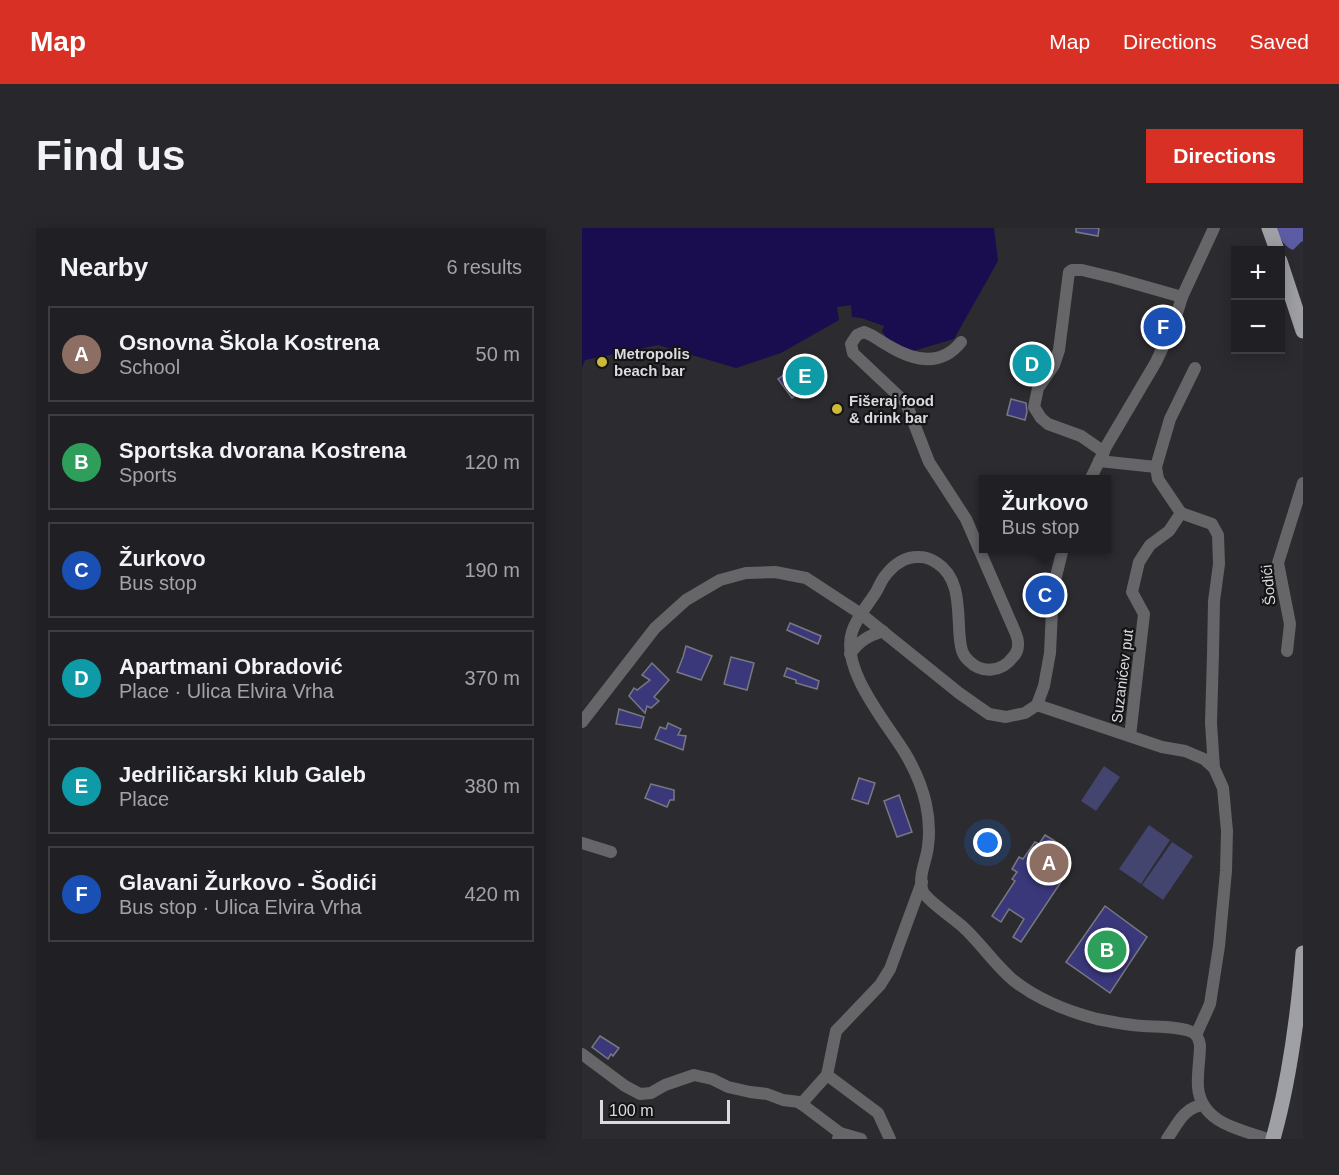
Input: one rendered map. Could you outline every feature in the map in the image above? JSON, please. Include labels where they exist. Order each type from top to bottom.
[{"type":"main road","points":[[1269,230],[1275,246]]},
{"type":"main road","points":[[1285,274],[1303,331]]},
{"type":"main road","points":[[1273,1139],[1294,1045],[1303,953]]},
{"type":"street","points":[[1092,475],[1156,362],[1174,323],[1182,297],[1214,228]]},
{"type":"street","points":[[1156,466],[1101,457],[1081,435],[1048,424],[1034,407],[1038,388],[1054,365],[1059,350],[1069,273],[1072,270],[1082,270],[1115,278],[1182,297]]},
{"type":"street","points":[[961,342],[954,351],[943,357],[926,360],[903,354],[864,332],[856,336],[851,344],[853,353],[906,403],[929,462],[966,519],[979,548]]},
{"type":"street","points":[[1194,368],[1170,419],[1156,466],[1158,479],[1181,513],[1212,524],[1218,535],[1219,564],[1214,601],[1211,723],[1214,768],[1223,788],[1227,831],[1226,871],[1219,946],[1210,1004],[1196,1035]]},
{"type":"street","name":"Šodići","points":[[1287,651],[1290,624],[1278,563],[1303,483]]},
{"type":"street","name":"Suzanićev put","points":[[1130,736],[1144,614],[1132,592],[1139,562],[1149,545],[1168,531],[1181,513]]},
{"type":"street","points":[[981,553],[1019,643],[1009,663],[993,670],[985,670],[969,661],[961,651],[955,586],[949,573],[927,557],[912,556],[898,562],[884,576],[852,631],[850,642],[850,654],[859,681],[909,762],[918,779],[926,803],[930,828],[928,849],[922,869],[924,892],[964,928],[1012,980],[1039,998],[1071,1012],[1108,1021],[1183,1029],[1196,1035],[1200,1045],[1198,1087],[1203,1105],[1209,1114],[1224,1123],[1268,1139]]},
{"type":"street","points":[[582,722],[655,628],[686,600],[720,580],[746,573],[776,572],[806,578],[861,614],[959,693],[989,714],[1006,717],[1025,713],[1037,705],[1044,686],[1050,653],[1053,589],[1062,553]]},
{"type":"street","points":[[850,654],[864,639],[883,631]]},
{"type":"street","points":[[1037,705],[1162,747],[1185,751],[1204,759],[1214,768]]},
{"type":"street","points":[[582,843],[611,852]]},
{"type":"street","points":[[801,1104],[827,1075],[836,1031],[880,985],[890,969],[922,882]]},
{"type":"street","points":[[582,1054],[625,1086],[640,1094],[651,1093],[665,1085],[694,1075],[712,1079],[728,1087],[799,1102],[839,1136],[861,1139]]},
{"type":"street","points":[[827,1075],[879,1113],[890,1139]]},
{"type":"street","points":[[1167,1139],[1184,1113],[1195,1106],[1203,1105]]},
{"type":"shaded area","points":[[582,228],[994,228],[998,261],[954,339],[913,351],[889,341],[882,331],[884,326],[852,317],[851,305],[837,307],[839,320],[781,353],[736,368],[658,345],[585,360],[582,367]]},
{"type":"shaded area","points":[[1276,228],[1303,228],[1303,241],[1293,250],[1290,249],[1282,241]]},
{"type":"shaded area","points":[[1104,766],[1120,777],[1096,811],[1081,801]]},
{"type":"shaded area","points":[[1149,825],[1170,840],[1141,884],[1119,869]]},
{"type":"shaded area","points":[[1172,842],[1193,856],[1163,900],[1142,885]]},
{"type":"building","points":[[1076,228],[1099,228],[1098,236],[1076,232]]},
{"type":"building","points":[[1031,351],[1045,362],[1034,377],[1019,366]]},
{"type":"building","points":[[812,359],[823,374],[792,398],[778,379],[785,374],[787,378]]},
{"type":"building","points":[[1011,399],[1026,403],[1025,420],[1007,415]]},
{"type":"building","points":[[790,623],[821,636],[818,644],[787,630]]},
{"type":"building","points":[[686,646],[712,656],[701,680],[677,672]]},
{"type":"building","points":[[731,657],[754,663],[747,690],[724,684]]},
{"type":"building","points":[[652,663],[669,680],[654,697],[659,701],[651,708],[647,706],[645,713],[629,696],[634,688],[637,690],[650,680],[642,675]]},
{"type":"building","points":[[787,668],[819,681],[817,689],[796,683],[796,680],[784,676]]},
{"type":"building","points":[[619,709],[644,717],[641,728],[616,724]]},
{"type":"building","points":[[668,723],[681,729],[678,735],[686,736],[683,750],[655,739],[660,727],[666,729]]},
{"type":"building","points":[[859,778],[875,783],[868,804],[852,799]]},
{"type":"building","points":[[651,784],[674,790],[674,800],[670,800],[667,807],[645,798]]},
{"type":"building","points":[[899,795],[912,832],[897,837],[884,801]]},
{"type":"building","points":[[1045,835],[1058,843],[1041,869],[1061,882],[1021,942],[1013,937],[1024,919],[1009,909],[1001,922],[992,916],[1015,881],[1012,879],[1017,872],[1012,869],[1019,857],[1023,859],[1035,842],[1039,844]]},
{"type":"building","points":[[1105,906],[1147,937],[1110,993],[1066,962]]},
{"type":"building","points":[[600,1036],[619,1048],[608,1059],[592,1047]]},
{"type":"place","name":"Glavani Žurkovo - Šodići","points":[[1163,327]]},
{"type":"place","name":"Metropolis beach bar","points":[[602,362]]},
{"type":"place","name":"Apartmani Obradović","points":[[1032,364]]},
{"type":"place","name":"Jedriličarski klub Galeb","points":[[805,376]]},
{"type":"place","name":"Fišeraj food & drink bar","points":[[837,409]]},
{"type":"place","name":"Žurkovo","points":[[1045,595]]},
{"type":"place","name":"Osnovna Škola Kostrena","points":[[1049,863]]},
{"type":"place","name":"Sportska dvorana Kostrena","points":[[1107,950]]}]
